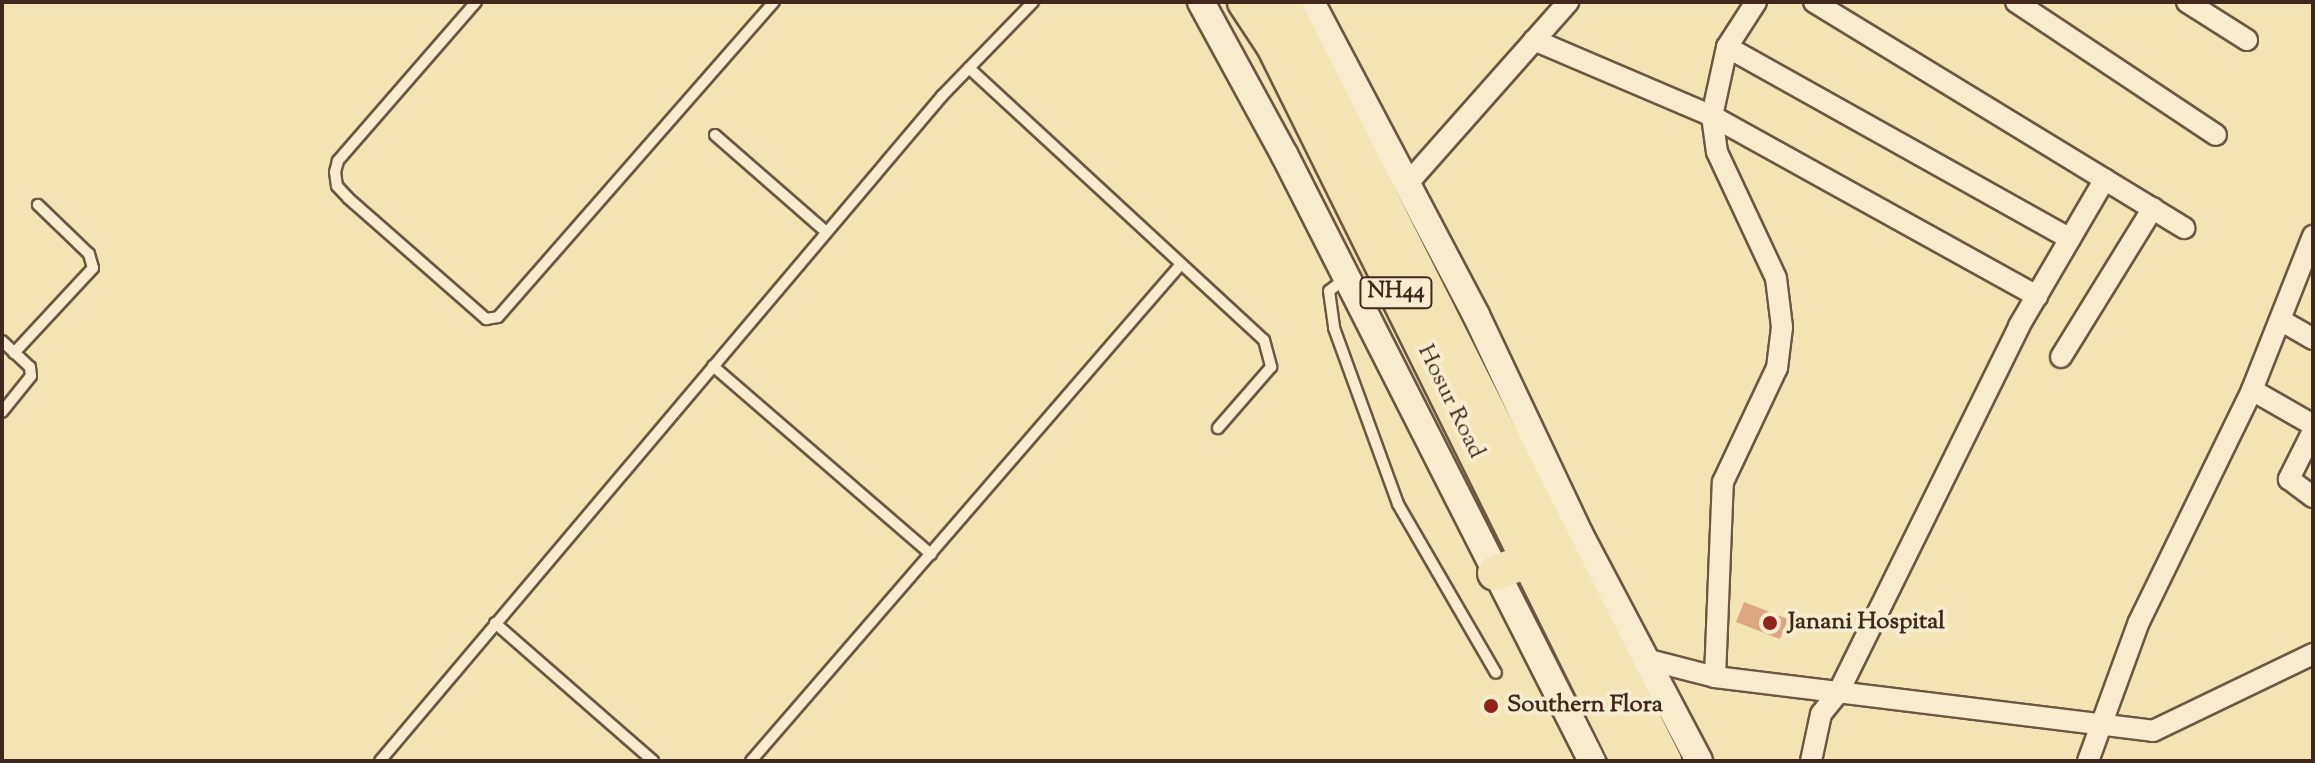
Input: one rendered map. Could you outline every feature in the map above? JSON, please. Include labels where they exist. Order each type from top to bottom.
[{"type":"highway","name":"Hosur Road","points":[[1245,2],[1274,46],[1628,761]]},
{"type":"highway","name":"Hosur Road","points":[[1282,2],[1565,534],[1664,761]]},
{"type":"highway","points":[[1495,573],[1529,560]]},
{"type":"street","points":[[1201,2],[1347,277],[1592,761]]},
{"type":"street","points":[[1311,2],[1408,183],[1565,534],[1649,660],[1699,761]]},
{"type":"street","points":[[1408,183],[1568,2]]},
{"type":"street","points":[[1715,677],[1723,482],[1777,368],[1782,327],[1776,278],[1717,152],[1712,116],[1727,47],[1756,2]]},
{"type":"street","points":[[1814,2],[2184,228]]},
{"type":"street","points":[[2016,2],[2216,135]]},
{"type":"street","points":[[2187,2],[2247,40]]},
{"type":"street","points":[[1534,40],[1712,116],[2037,296]]},
{"type":"street","points":[[1727,47],[2070,239]]},
{"type":"street","points":[[1811,761],[1821,714],[1838,693],[2037,296],[2105,179]]},
{"type":"street","points":[[2061,357],[2153,208]]},
{"type":"street","points":[[2088,761],[2139,622],[2252,390],[2312,243]]},
{"type":"street","points":[[2282,321],[2313,339]]},
{"type":"street","points":[[2252,390],[2313,428],[2289,479],[2313,497]]},
{"type":"street","points":[[1649,660],[1715,677],[2102,726],[2166,728],[2313,654]]},
{"type":"lane","points":[[476,2],[338,161],[335,172],[337,186],[348,198],[486,319],[498,317],[774,2]]},
{"type":"lane","points":[[380,761],[826,232],[969,68],[1033,2]]},
{"type":"lane","points":[[969,68],[1264,340],[1272,356],[1271,367],[1218,428]]},
{"type":"lane","points":[[715,135],[826,232]]},
{"type":"lane","points":[[14,353],[93,268],[89,254],[38,205]]},
{"type":"lane","points":[[751,761],[1181,264]]},
{"type":"lane","points":[[1347,277],[1329,291],[1334,328],[1365,418],[1398,504],[1496,673]]},
{"type":"lane","points":[[2,341],[30,367],[31,376],[2,412]]},
{"type":"lane","points":[[713,366],[931,554]]},
{"type":"lane","points":[[495,623],[653,761]]},
{"type":"building","points":[[1744,602],[1788,619],[1780,639],[1736,622]]},
{"type":"place","name":"Janani Hospital","points":[[1770,623]]},
{"type":"place","name":"Southern Flora","points":[[1491,706]]}]
